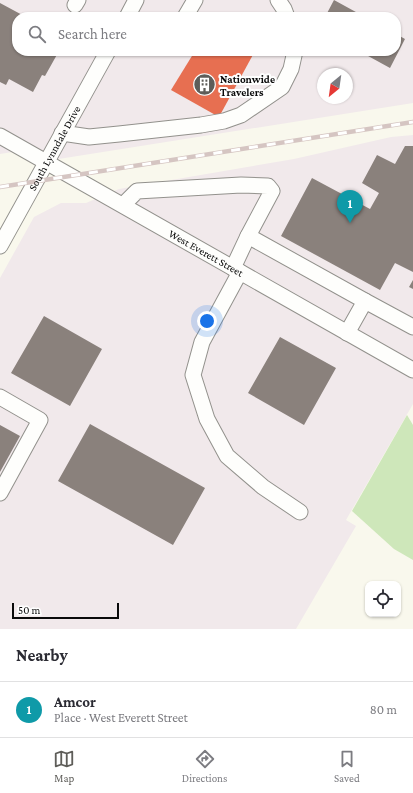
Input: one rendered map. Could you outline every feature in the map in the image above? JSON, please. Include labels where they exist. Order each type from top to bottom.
[{"type":"street","points":[[188,12],[194,0]]},
{"type":"street","points":[[278,0],[285,12]]},
{"type":"street","name":"South Lynndale Drive","points":[[0,246],[105,56]]},
{"type":"street","points":[[62,134],[89,137],[201,126],[224,121],[241,115],[282,87],[291,69],[294,56]]},
{"type":"street","name":"West Everett Street","points":[[0,136],[413,370]]},
{"type":"street","points":[[123,205],[138,192],[241,185],[268,186],[272,191],[248,236],[236,270],[202,342],[193,375],[207,419],[227,456],[263,487],[300,512]]},
{"type":"street","points":[[248,236],[413,327]]},
{"type":"street","points":[[347,333],[365,301]]},
{"type":"street","points":[[0,397],[40,420],[0,493]]},
{"type":"shaded area","points":[[0,0],[413,0],[413,103],[46,161],[25,150],[0,154]]},
{"type":"shaded area","points":[[413,135],[413,404],[346,520],[356,526],[296,629],[0,629],[0,278],[34,217],[61,203],[86,203],[119,189],[294,159],[391,137]]},
{"type":"green space","points":[[407,415],[413,425],[413,560],[394,549],[352,511]]},
{"type":"building: Shops","name":"Nationwide Travelers","points":[[192,56],[252,56],[219,117],[171,90]]},
{"type":"building: Industry","points":[[334,0],[356,12],[328,12]]},
{"type":"building: Industry","points":[[0,3],[17,12],[12,12],[12,56],[56,56],[45,76],[42,75],[33,92],[9,79],[6,85],[0,82]]},
{"type":"building: Industry","points":[[401,37],[405,39],[401,47]]},
{"type":"building: Industry","points":[[368,56],[396,56],[390,68]]},
{"type":"building: Industry","points":[[405,146],[413,146],[413,272],[395,263],[380,290],[281,236],[312,178],[370,209],[379,193],[362,183],[377,155],[395,164]]},
{"type":"building: Industry","points":[[413,280],[413,289],[409,287]]},
{"type":"building: Industry","points":[[44,316],[102,349],[70,406],[11,373]]},
{"type":"building: Industry","points":[[280,337],[336,368],[304,425],[248,393]]},
{"type":"building: Industry","points":[[90,424],[205,488],[173,545],[58,481]]},
{"type":"building: Industry","points":[[0,425],[20,436],[0,472]]},
{"type":"railway","points":[[0,187],[413,122]]},
{"type":"place","name":"Nationwide Travelers","points":[[205,85]]},
{"type":"place","name":"Amcor","points":[[350,223]]}]
